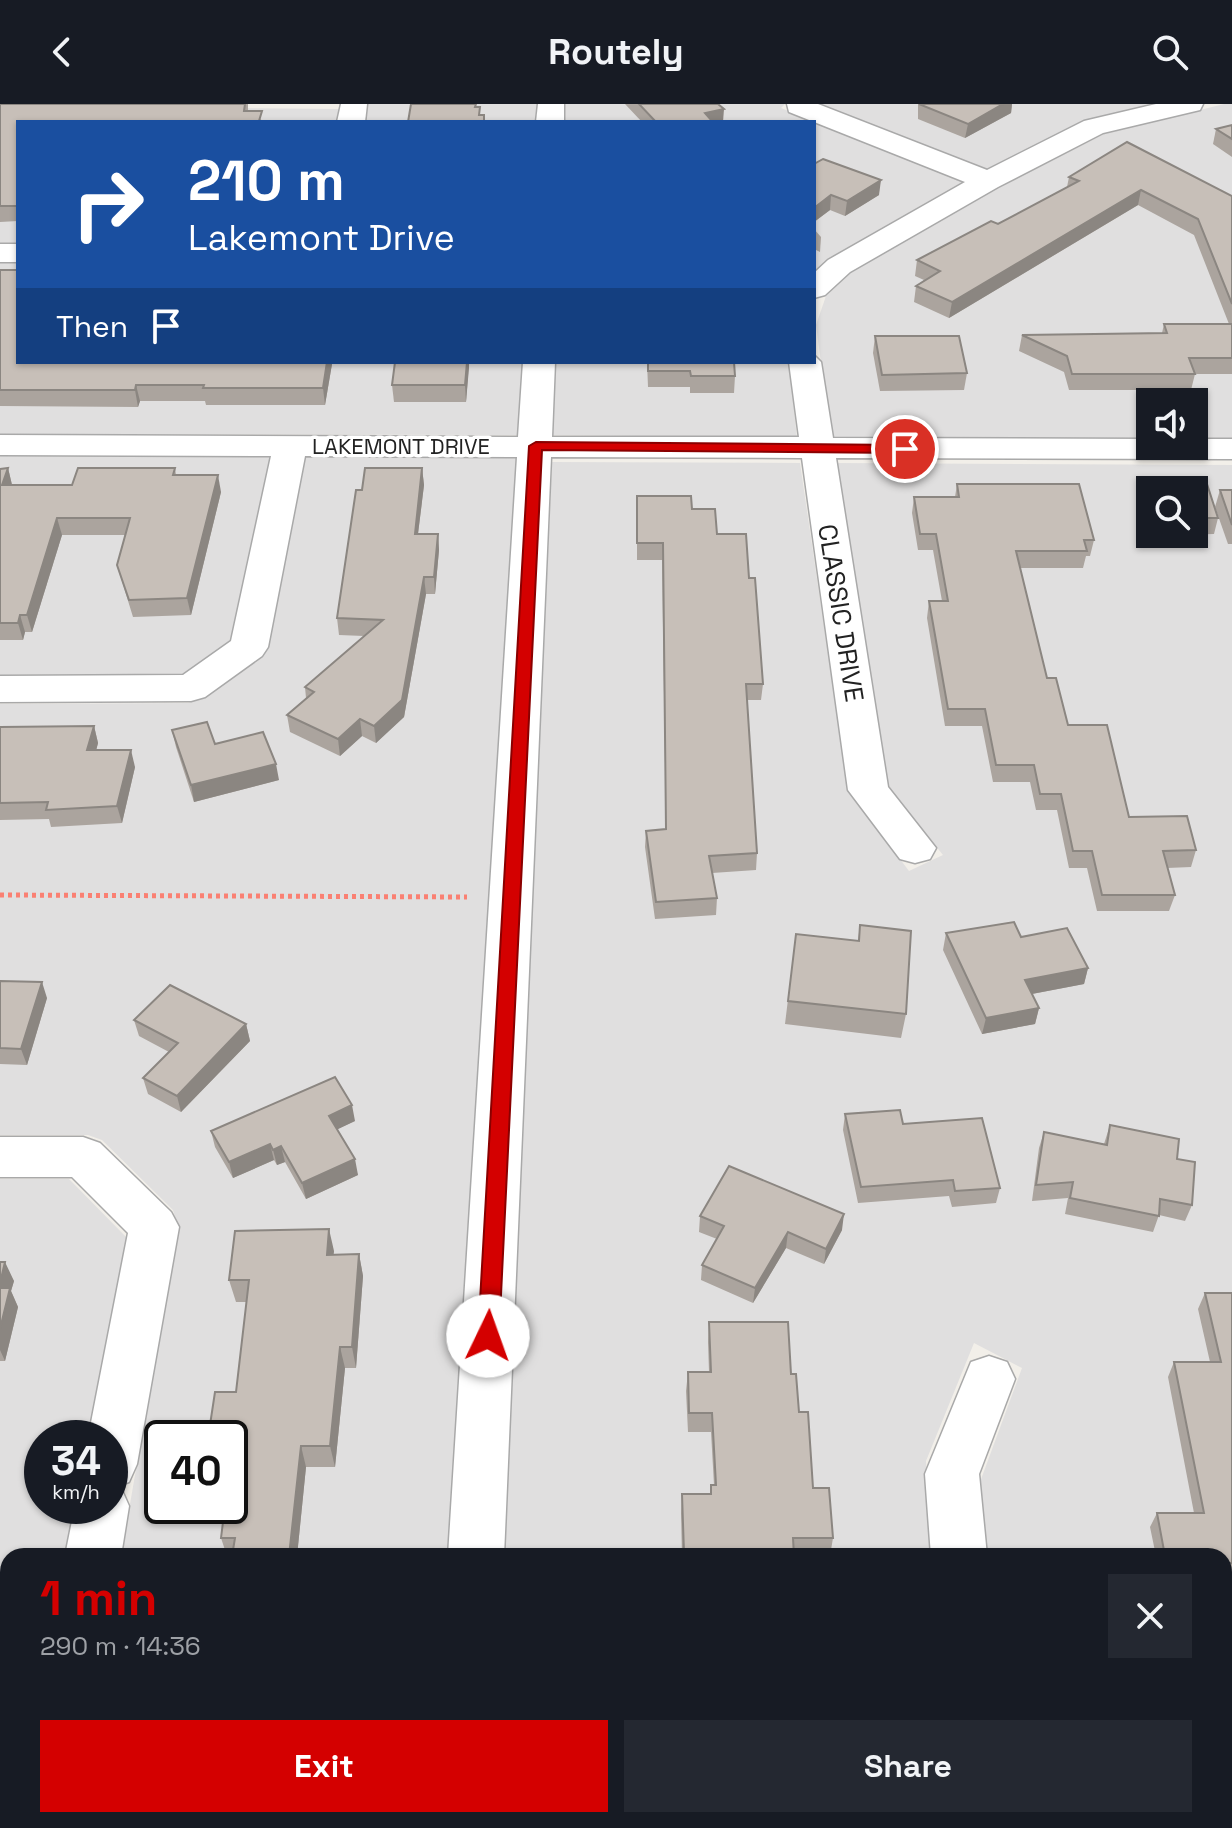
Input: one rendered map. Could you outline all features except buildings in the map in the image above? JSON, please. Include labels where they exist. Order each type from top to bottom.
[{"type":"street","points":[[816,287],[839,266],[988,181],[1094,127],[1190,104]]},
{"type":"street","points":[[799,106],[988,181]]},
{"type":"street","points":[[476,1548],[539,364]]},
{"type":"street","name":"CLASSIC DRIVE","points":[[805,364],[815,449],[868,790],[915,848]]},
{"type":"street","name":"LAKEMONT DRIVE","points":[[0,445],[1232,449]]},
{"type":"street","name":"LAKEMONT DRIVE","points":[[0,689],[191,688],[249,647],[290,446]]},
{"type":"street","points":[[0,1157],[83,1157],[154,1227],[118,1420]]},
{"type":"street","points":[[958,1548],[952,1474],[989,1379]]},
{"type":"street","points":[[94,1548],[99,1524]]},
{"type":"path","points":[[0,895],[512,897]]},
{"type":"shaded area","points":[[368,104],[537,104],[536,120],[365,120]]},
{"type":"shaded area","points":[[564,104],[785,104],[781,108],[811,120],[563,120]]},
{"type":"shaded area","points":[[814,104],[1156,104],[986,171]]},
{"type":"shaded area","points":[[1232,104],[1232,439],[1208,438],[1208,388],[1136,388],[1136,438],[831,438],[816,325],[826,296],[851,272],[1000,187],[1104,134]]},
{"type":"shaded area","points":[[0,106],[340,109],[337,120],[16,120],[16,244],[0,244]]},
{"type":"shaded area","points":[[816,122],[967,182],[828,260],[816,270]]},
{"type":"shaded area","points":[[0,261],[16,261],[16,364],[523,364],[519,435],[0,434]]},
{"type":"shaded area","points":[[555,364],[789,364],[797,438],[553,435]]},
{"type":"shaded area","points":[[0,456],[271,457],[231,642],[185,674],[0,675]]},
{"type":"shaded area","points":[[305,457],[518,457],[449,1548],[122,1548],[144,1423],[144,1524],[248,1524],[248,1420],[145,1420],[178,1227],[173,1210],[102,1140],[88,1135],[0,1135],[0,704],[188,703],[203,698],[261,656],[268,647]]},
{"type":"shaded area","points":[[552,462],[800,463],[848,790],[909,871],[943,855],[887,786],[834,463],[1232,465],[1232,1548],[986,1548],[980,1482],[1022,1368],[974,1343],[926,1461],[931,1548],[504,1548]]},
{"type":"shaded area","points":[[0,1179],[69,1179],[127,1238],[92,1420],[24,1420],[24,1524],[71,1524],[67,1548],[0,1548]]},
{"type":"route","points":[[488,1336],[536,446],[905,449]]}]
